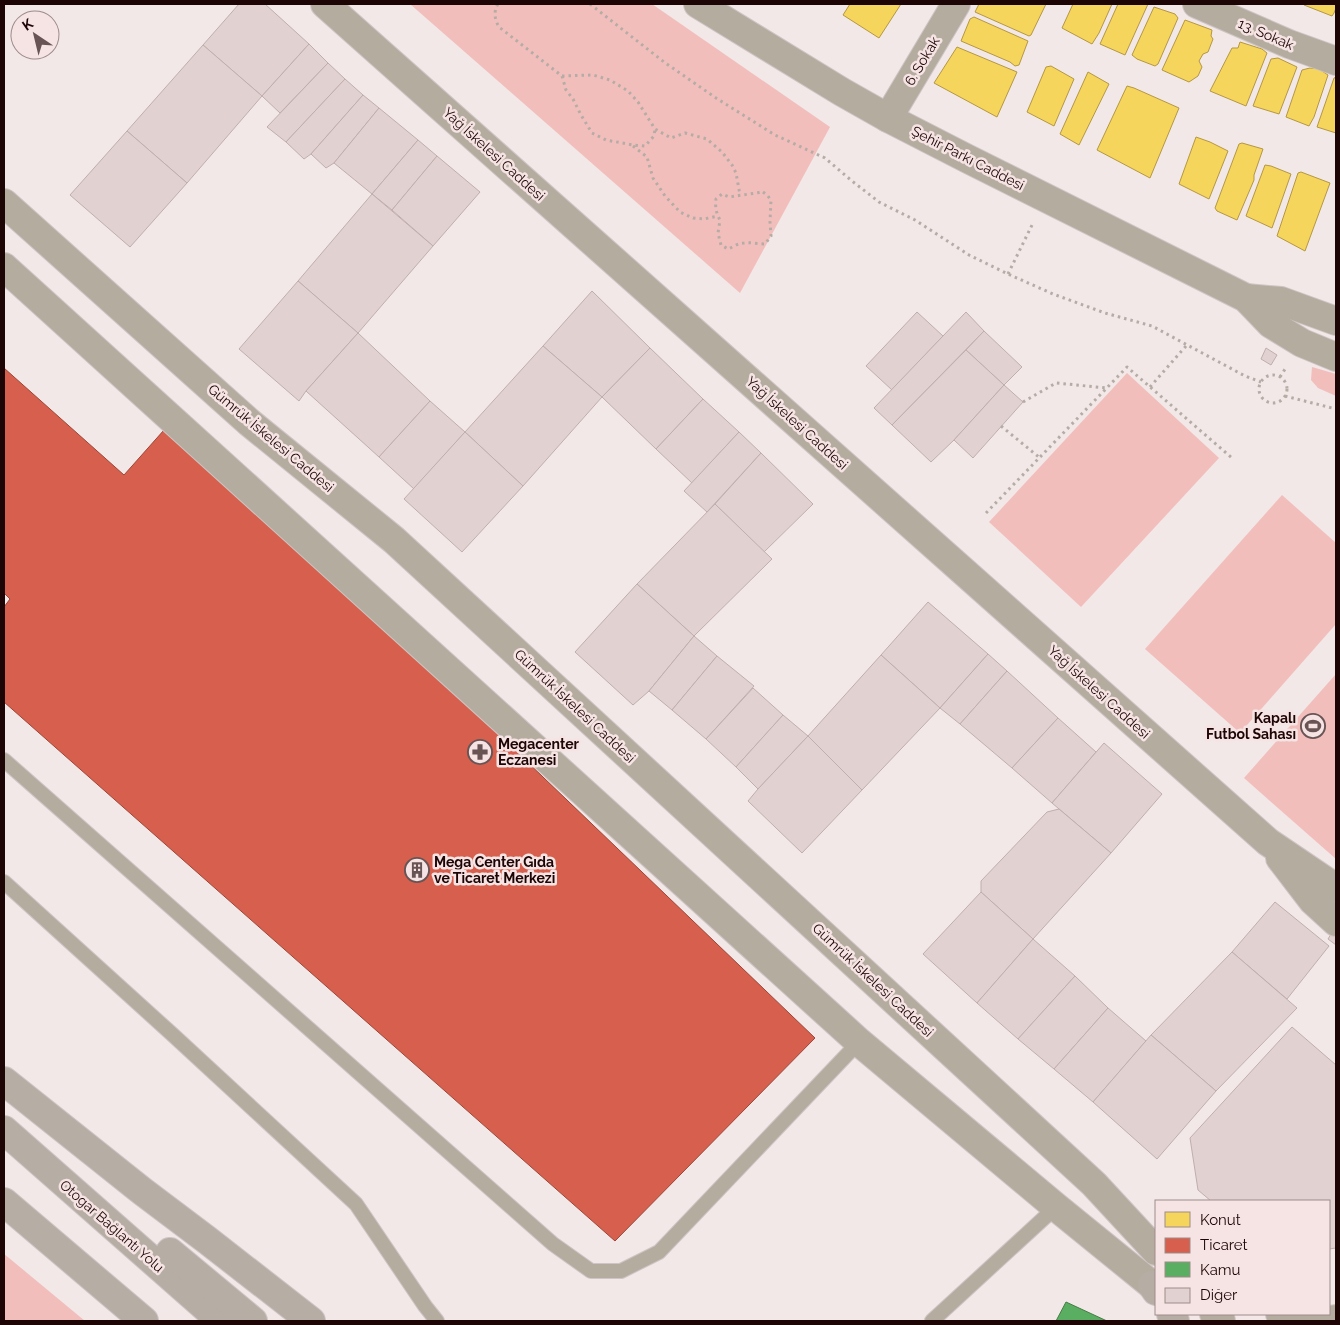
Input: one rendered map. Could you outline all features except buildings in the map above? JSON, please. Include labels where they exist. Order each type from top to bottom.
[{"type":"highway","points":[[4,1081],[142,1191],[311,1321]]},
{"type":"highway","name":"Otogar Bağlantı Yolu","points":[[4,1130],[221,1321]]},
{"type":"highway","points":[[81,1198],[122,1219],[161,1245],[253,1321]]},
{"type":"highway","points":[[4,1202],[144,1321]]},
{"type":"street","name":"Yağ İskelesi Caddesi","points":[[325,4],[1268,842]]},
{"type":"street","name":"Şehir Parkı Caddesi","points":[[698,4],[835,88],[888,118],[1246,298],[1271,324],[1302,342],[1336,356]]},
{"type":"street","name":"6. Sokak","points":[[888,118],[956,4]]},
{"type":"street","name":"13. Sokak","points":[[1197,4],[1290,44],[1336,61]]},
{"type":"street","name":"Gümrük İskelesi Caddesi","points":[[4,204],[250,423],[394,540],[1080,1170],[1155,1250]]},
{"type":"street","points":[[4,267],[859,1042],[1154,1288]]},
{"type":"street","name":"Şehir Parkı Caddesi","points":[[1246,298],[1280,301],[1336,321]]},
{"type":"street","points":[[1268,842],[1336,888]]},
{"type":"street","points":[[1268,842],[1313,901],[1336,922]]},
{"type":"street","points":[[1131,1224],[1155,1235]]},
{"type":"street","points":[[1284,1315],[1306,1321]]},
{"type":"street","points":[[1325,1321],[1336,1319]]},
{"type":"lane","points":[[4,760],[553,1244],[591,1271],[621,1271],[659,1252],[859,1042]]},
{"type":"lane","points":[[4,882],[356,1204],[437,1321]]},
{"type":"lane","points":[[932,1321],[1056,1207]]},
{"type":"path","points":[[498,4],[496,6],[495,20],[499,27],[562,76],[566,90],[592,133],[606,140],[644,146],[654,136],[656,130]]},
{"type":"path","points":[[590,4],[664,62],[716,98],[775,135],[825,158],[879,202],[916,220],[969,255],[1052,294],[1105,313],[1152,326],[1186,346],[1245,376],[1261,382]]},
{"type":"path","points":[[562,76],[593,75],[610,80],[628,91],[638,102],[656,130],[671,138],[685,133],[707,139],[722,152],[732,165],[736,173],[740,195]]},
{"type":"path","points":[[633,145],[647,157],[653,178],[665,196],[680,212],[694,218],[704,219],[718,216]]},
{"type":"path","points":[[762,192],[771,200],[769,209],[771,236],[765,244],[746,242],[728,249],[721,245],[718,233],[720,220],[718,216],[715,206],[716,199],[722,194],[729,197],[762,192]]},
{"type":"path","points":[[1008,274],[1047,198]]},
{"type":"path","points":[[1150,387],[1186,346]]},
{"type":"path","points":[[986,513],[1127,367],[1232,458]]},
{"type":"path","points":[[1276,375],[1280,377],[1286,383],[1287,388],[1284,396],[1277,402],[1268,402],[1259,391],[1261,382],[1267,376],[1276,375]]},
{"type":"path","points":[[1023,402],[1056,383],[1107,388]]},
{"type":"path","points":[[1284,396],[1336,410]]},
{"type":"path","points":[[1001,426],[1040,458]]},
{"type":"shaded area","points":[[410,4],[652,4],[830,127],[740,293]]},
{"type":"shaded area","points":[[1312,367],[1336,374],[1336,396],[1318,388],[1311,380]]},
{"type":"shaded area","points":[[1127,373],[1219,458],[1081,607],[989,522]]},
{"type":"shaded area","points":[[1282,495],[1336,543],[1336,624],[1240,733],[1145,649]]},
{"type":"shaded area","name":"Kapalı Futbol Sahası","points":[[1336,674],[1336,859],[1244,778]]},
{"type":"shaded area","points":[[4,1254],[9,1258],[85,1321],[4,1321]]},
{"type":"place","name":"Kapalı Futbol Sahası","points":[[1313,726]]},
{"type":"place","name":"Megacenter Eczanesi","points":[[480,752]]},
{"type":"place","name":"Mega Center Gıda ve Ticaret Merkezi","points":[[417,870]]}]
